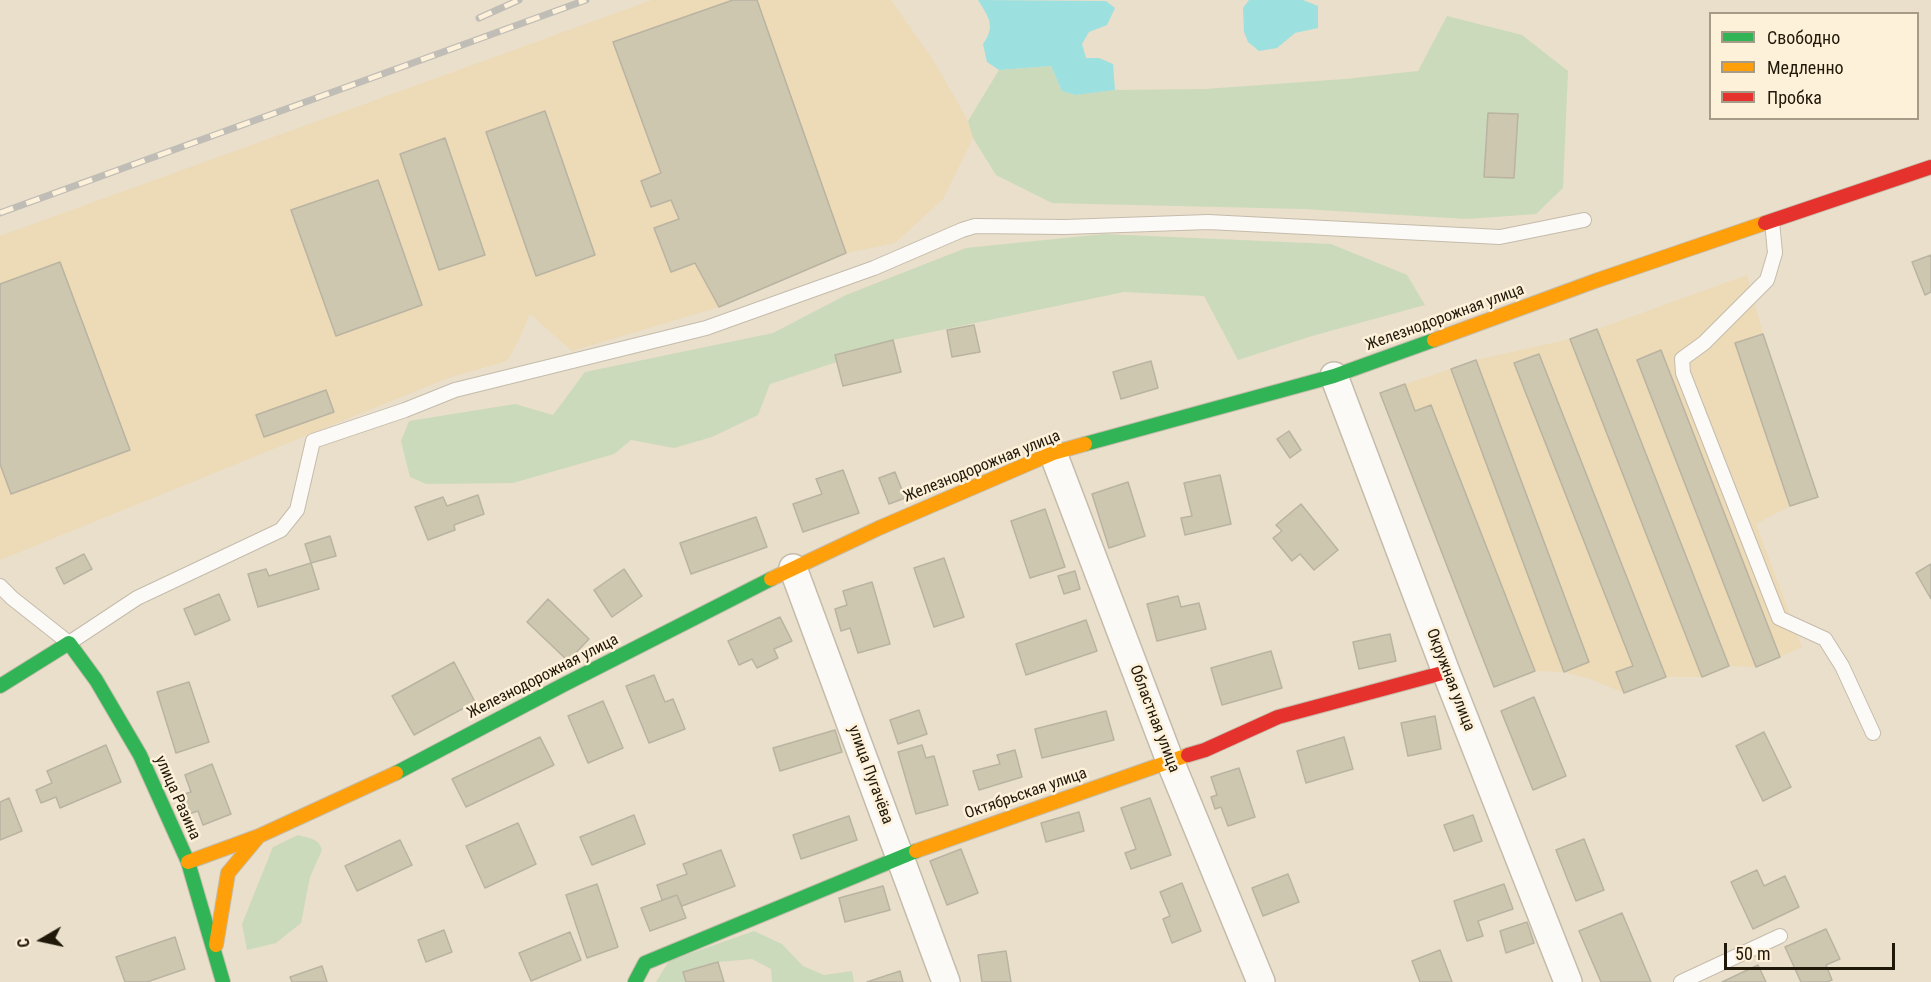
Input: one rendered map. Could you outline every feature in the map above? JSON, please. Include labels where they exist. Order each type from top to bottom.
[{"type":"street","name":"Железнодорожная улица","points":[[188,862],[259,836],[388,777],[793,568],[1053,453],[1334,376],[1595,281],[1931,167]]},
{"type":"street","name":"Окружная улица","points":[[1334,376],[1446,672],[1568,982]]},
{"type":"street","name":"Областная улица","points":[[1053,453],[1170,761],[1261,982]]},
{"type":"street","name":"улица Пугачёва","points":[[793,568],[946,982]]},
{"type":"street","points":[[0,686],[69,643]]},
{"type":"street","name":"улица Разина","points":[[69,643],[96,680],[140,755],[188,862],[223,982]]},
{"type":"street","name":"Октябрьская улица","points":[[635,982],[645,963],[900,856],[1206,750],[1278,717],[1446,672]]},
{"type":"street","points":[[214,953],[228,873],[259,836]]},
{"type":"lane","points":[[0,586],[69,643],[137,598],[281,530],[297,510],[313,441],[405,410],[455,390],[706,328],[874,268],[975,226],[1208,222],[1500,237],[1584,220]]},
{"type":"lane","points":[[1772,221],[1775,253],[1767,280],[1704,344],[1682,359],[1683,373],[1779,618],[1825,639],[1842,666],[1873,733]]},
{"type":"lane","points":[[1681,982],[1780,936]]},
{"type":"shaded area","points":[[652,0],[891,0],[935,63],[968,121],[973,138],[943,199],[895,243],[846,253],[719,307],[572,351],[530,314],[507,361],[448,378],[0,560],[0,236]]},
{"type":"shaded area","points":[[1747,275],[1763,334],[1818,497],[1790,506],[1756,524],[1802,647],[1756,667],[1729,666],[1702,677],[1666,677],[1624,693],[1590,679],[1564,672],[1535,671],[1494,687],[1380,393],[1476,360],[1570,339]]},
{"type":"green space","points":[[1447,16],[1522,35],[1568,71],[1563,188],[1536,214],[1467,219],[1303,209],[1052,203],[996,175],[973,138],[968,121],[999,70],[1051,66],[1062,91],[1075,95],[1115,90],[1205,89],[1345,79],[1418,71]]},
{"type":"green space","points":[[1104,234],[1331,244],[1407,275],[1425,305],[1312,336],[1238,360],[1204,296],[1124,292],[836,354],[837,362],[770,384],[758,415],[712,437],[674,448],[631,440],[614,454],[513,483],[426,484],[410,477],[401,441],[409,421],[515,404],[553,415],[585,372],[773,333],[846,295],[966,248]]},
{"type":"green space","points":[[298,835],[316,841],[322,850],[310,877],[301,923],[276,943],[247,950],[242,924],[273,847]]},
{"type":"green space","points":[[754,931],[782,944],[803,966],[824,975],[852,971],[854,982],[772,982],[771,969],[752,959],[718,962],[683,973],[686,982],[656,982],[669,961]]},
{"type":"water","points":[[978,0],[1106,1],[1115,8],[1107,25],[1089,32],[1082,44],[1086,58],[1099,58],[1113,64],[1115,90],[1075,95],[1062,91],[1051,66],[999,70],[987,62],[983,44],[989,32],[990,22]]},
{"type":"water","points":[[1249,0],[1303,0],[1318,6],[1318,28],[1295,33],[1277,48],[1259,51],[1248,42],[1244,32],[1243,8]]},
{"type":"building","points":[[733,0],[757,0],[846,253],[719,307],[695,263],[671,272],[654,228],[679,219],[671,200],[651,207],[641,181],[661,173],[613,42]]},
{"type":"building","points":[[545,111],[595,255],[536,276],[486,132]]},
{"type":"building","points":[[1488,113],[1518,114],[1514,178],[1484,177]]},
{"type":"building","points":[[445,138],[485,255],[439,270],[400,154]]},
{"type":"building","points":[[378,180],[422,305],[336,336],[291,210]]},
{"type":"building","points":[[1931,255],[1931,292],[1925,295],[1912,262]]},
{"type":"building","points":[[60,262],[130,450],[11,494],[0,464],[0,284]]},
{"type":"building","points":[[974,325],[980,352],[952,357],[947,330]]},
{"type":"building","points":[[1597,329],[1729,666],[1702,677],[1570,339]]},
{"type":"building","points":[[1763,334],[1818,497],[1790,506],[1735,343]]},
{"type":"building","points":[[893,340],[901,372],[843,386],[835,355]]},
{"type":"building","points":[[1661,350],[1780,657],[1756,667],[1637,360]]},
{"type":"building","points":[[1539,354],[1666,677],[1624,693],[1616,672],[1633,666],[1514,363]]},
{"type":"building","points":[[1476,360],[1589,662],[1564,672],[1451,369]]},
{"type":"building","points":[[1151,361],[1158,388],[1121,399],[1113,372]]},
{"type":"building","points":[[1405,384],[1415,411],[1431,405],[1535,671],[1494,687],[1380,393]]},
{"type":"building","points":[[326,390],[334,412],[264,437],[256,415]]},
{"type":"building","points":[[1289,431],[1301,450],[1290,458],[1277,439]]},
{"type":"building","points":[[843,470],[859,513],[803,532],[793,504],[822,494],[816,479]]},
{"type":"building","points":[[895,472],[905,498],[889,504],[879,478]]},
{"type":"building","points":[[1220,475],[1231,524],[1185,535],[1181,518],[1192,516],[1184,483]]},
{"type":"building","points":[[1128,482],[1145,536],[1109,548],[1092,494]]},
{"type":"building","points":[[478,495],[484,514],[454,525],[455,530],[428,540],[415,507],[443,497],[447,506]]},
{"type":"building","points":[[1301,504],[1338,550],[1314,570],[1300,554],[1292,561],[1273,538],[1282,531],[1276,525]]},
{"type":"building","points":[[1045,509],[1065,567],[1030,578],[1011,521]]},
{"type":"building","points":[[756,517],[767,547],[691,574],[680,543]]},
{"type":"building","points":[[330,536],[336,556],[311,563],[305,544]]},
{"type":"building","points":[[84,554],[92,569],[64,584],[56,568]]},
{"type":"building","points":[[944,558],[964,617],[934,627],[914,568]]},
{"type":"building","points":[[311,563],[319,589],[258,607],[248,574],[266,569],[269,576]]},
{"type":"building","points":[[1931,564],[1931,599],[1916,573]]},
{"type":"building","points":[[624,569],[642,596],[612,617],[594,590]]},
{"type":"building","points":[[1075,571],[1080,589],[1064,594],[1058,576]]},
{"type":"building","points":[[872,582],[890,644],[858,653],[850,628],[841,631],[835,609],[847,605],[843,591]]},
{"type":"building","points":[[219,594],[230,620],[195,635],[184,609]]},
{"type":"building","points":[[1178,596],[1181,607],[1199,603],[1206,629],[1157,641],[1147,604]]},
{"type":"building","points":[[548,599],[589,639],[568,661],[527,622]]},
{"type":"building","points":[[780,617],[792,641],[774,649],[778,658],[757,668],[752,659],[739,665],[728,641]]},
{"type":"building","points":[[1086,620],[1097,651],[1026,675],[1016,644]]},
{"type":"building","points":[[1390,634],[1396,661],[1359,669],[1353,642]]},
{"type":"building","points":[[1271,651],[1282,688],[1222,705],[1211,668]]},
{"type":"building","points":[[454,662],[475,702],[414,735],[392,696]]},
{"type":"building","points":[[654,675],[665,702],[673,699],[685,729],[649,743],[626,686]]},
{"type":"building","points":[[189,682],[209,742],[176,753],[157,692]]},
{"type":"building","points":[[1534,697],[1566,776],[1533,790],[1501,711]]},
{"type":"building","points":[[603,701],[623,748],[588,763],[568,716]]},
{"type":"building","points":[[919,710],[927,734],[898,744],[890,720]]},
{"type":"building","points":[[1106,711],[1114,740],[1042,758],[1035,729]]},
{"type":"building","points":[[1435,716],[1441,749],[1408,756],[1401,723]]},
{"type":"building","points":[[835,730],[842,752],[780,771],[773,748]]},
{"type":"building","points":[[1764,732],[1791,787],[1763,801],[1736,746]]},
{"type":"building","points":[[540,737],[554,765],[466,807],[452,779]]},
{"type":"building","points":[[1344,737],[1353,769],[1306,783],[1297,751]]},
{"type":"building","points":[[106,745],[121,782],[60,808],[56,797],[41,803],[36,790],[52,783],[47,771]]},
{"type":"building","points":[[922,745],[926,758],[934,756],[948,805],[916,814],[898,752]]},
{"type":"building","points":[[1015,750],[1022,777],[979,790],[973,771],[1000,764],[997,755]]},
{"type":"building","points":[[212,764],[231,814],[203,825],[198,811],[189,814],[181,795],[191,792],[185,775]]},
{"type":"building","points":[[1239,768],[1255,817],[1228,826],[1221,807],[1215,809],[1211,797],[1217,795],[1211,777]]},
{"type":"building","points":[[9,798],[22,831],[0,840],[0,802]]},
{"type":"building","points":[[1150,798],[1171,855],[1131,869],[1125,853],[1136,849],[1121,808]]},
{"type":"building","points":[[1079,812],[1084,831],[1046,842],[1041,823]]},
{"type":"building","points":[[634,815],[645,844],[592,865],[580,837]]},
{"type":"building","points":[[1473,815],[1482,841],[1454,851],[1444,825]]},
{"type":"building","points":[[849,816],[857,840],[801,859],[793,835]]},
{"type":"building","points":[[518,823],[536,864],[485,888],[466,846]]},
{"type":"building","points":[[1584,839],[1604,890],[1576,901],[1556,850]]},
{"type":"building","points":[[400,840],[412,865],[357,891],[345,866]]},
{"type":"building","points":[[961,849],[978,893],[947,905],[930,861]]},
{"type":"building","points":[[721,850],[735,886],[682,906],[677,895],[662,900],[657,885],[687,874],[683,864]]},
{"type":"building","points":[[1757,870],[1764,886],[1785,876],[1799,907],[1753,929],[1731,882]]},
{"type":"building","points":[[1288,874],[1299,902],[1263,916],[1252,888]]},
{"type":"building","points":[[1182,883],[1201,931],[1172,943],[1163,919],[1170,916],[1160,892]]},
{"type":"building","points":[[597,884],[618,947],[587,958],[566,895]]},
{"type":"building","points":[[1504,884],[1513,909],[1478,921],[1483,936],[1467,941],[1454,901]]},
{"type":"building","points":[[883,886],[890,910],[845,922],[839,898]]},
{"type":"building","points":[[677,895],[686,918],[650,931],[641,908]]},
{"type":"building","points":[[1622,913],[1651,982],[1601,982],[1579,931]]},
{"type":"building","points":[[1527,922],[1534,943],[1506,953],[1500,931]]},
{"type":"building","points":[[1826,929],[1840,959],[1826,965],[1832,980],[1801,982],[1785,947]]},
{"type":"building","points":[[444,930],[452,952],[426,962],[418,940]]},
{"type":"building","points":[[570,932],[581,960],[531,981],[519,953]]},
{"type":"building","points":[[175,937],[185,969],[147,982],[125,982],[116,957]]},
{"type":"building","points":[[1440,950],[1452,982],[1420,982],[1412,961]]},
{"type":"building","points":[[1006,951],[1011,982],[982,982],[978,955]]},
{"type":"building","points":[[718,962],[724,982],[686,982],[683,972]]},
{"type":"building","points":[[1758,965],[1766,982],[1722,982]]},
{"type":"building","points":[[322,966],[327,982],[292,982],[290,977]]},
{"type":"building","points":[[900,971],[903,982],[867,982]]},
{"type":"railway","points":[[479,18],[519,0]]},
{"type":"railway","points":[[0,213],[586,0]]},
{"type":"traffic: fast","points":[[1085,444],[1334,376],[1434,340]]},
{"type":"traffic: fast","points":[[396,773],[771,579]]},
{"type":"traffic: fast","points":[[0,686],[69,643],[96,680],[140,755],[188,862],[223,982]]},
{"type":"traffic: fast","points":[[635,982],[645,963],[916,851]]},
{"type":"traffic: slow","points":[[1434,340],[1595,281],[1765,223]]},
{"type":"traffic: slow","points":[[771,579],[879,528],[1053,453],[1085,444]]},
{"type":"traffic: slow","points":[[916,851],[1188,755]]},
{"type":"traffic: slow","points":[[188,862],[259,836],[396,773]]},
{"type":"traffic: slow","points":[[216,945],[228,873],[258,837]]},
{"type":"traffic: jam","points":[[1765,223],[1931,167]]},
{"type":"traffic: jam","points":[[1188,755],[1205,750],[1278,717],[1446,672]]}]
